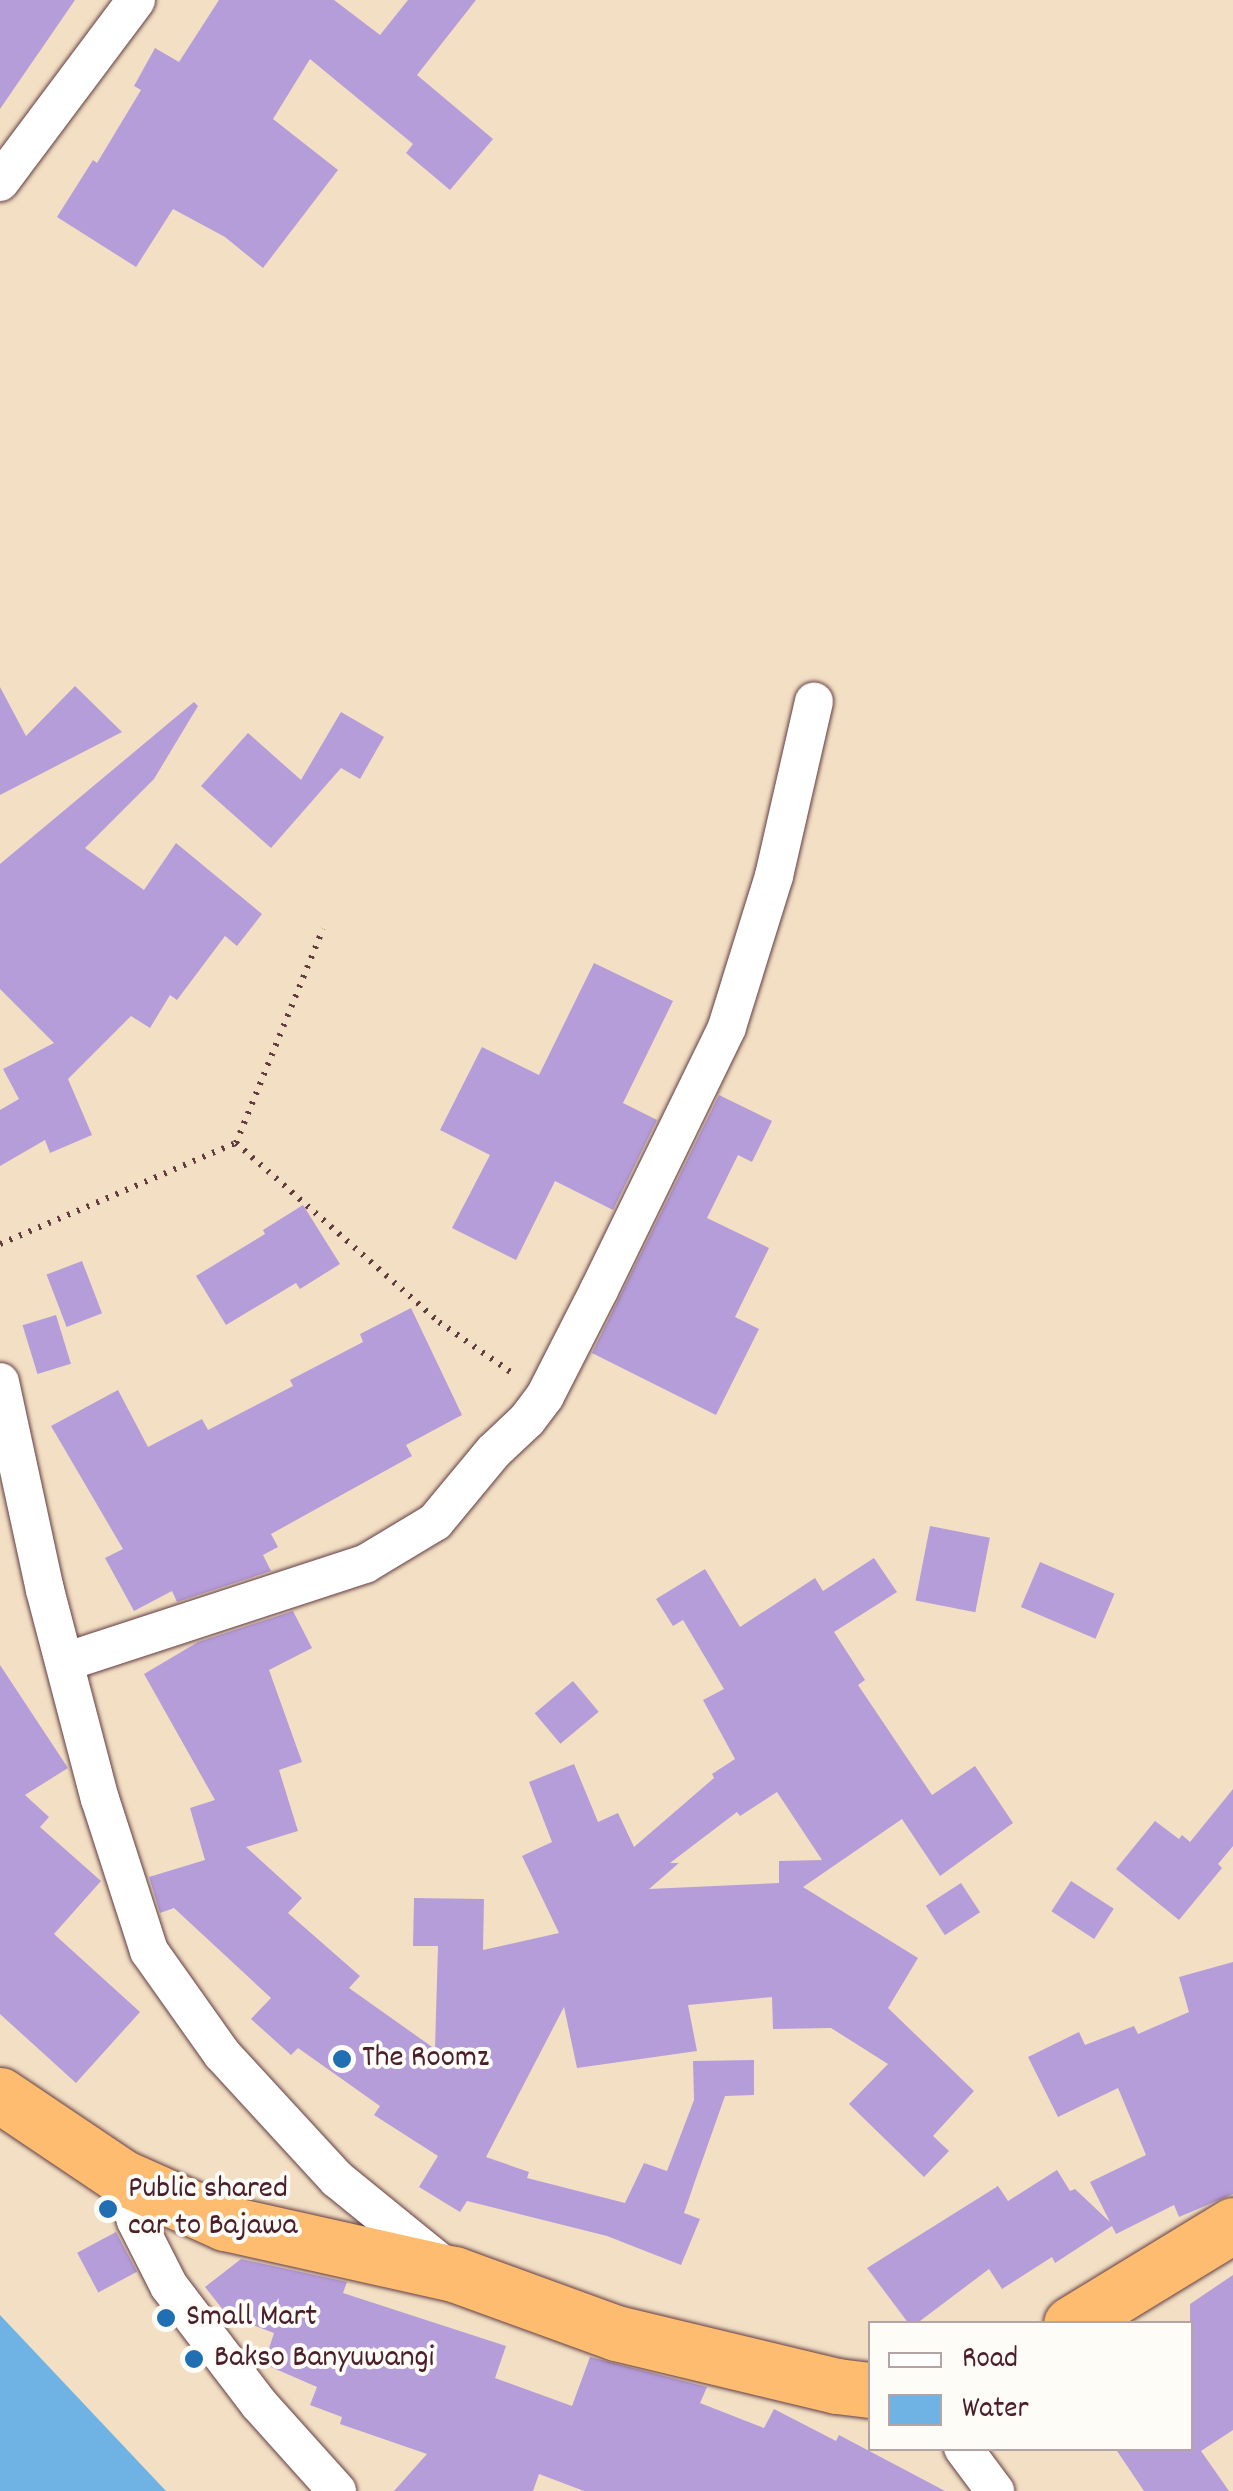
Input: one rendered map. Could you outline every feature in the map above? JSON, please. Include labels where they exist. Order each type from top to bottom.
[{"type":"highway","points":[[0,2095],[122,2177],[225,2222],[454,2274],[616,2333],[837,2386],[868,2390]]},
{"type":"highway","points":[[1076,2321],[1233,2225]]},
{"type":"street","points":[[0,182],[136,0]]},
{"type":"street","points":[[65,1662],[365,1564],[436,1522],[545,1396],[727,1027],[774,876],[814,702]]},
{"type":"street","points":[[0,1382],[100,1799],[148,1950],[222,2054],[337,2179],[454,2274]]},
{"type":"street","points":[[122,2177],[136,2221],[169,2286],[260,2404],[337,2491]]},
{"type":"street","points":[[965,2451],[996,2491]]},
{"type":"path","points":[[0,1244],[236,1144],[323,929]]},
{"type":"path","points":[[236,1144],[439,1322],[545,1396]]},
{"type":"water","points":[[0,2315],[166,2491],[0,2491]]},
{"type":"building","points":[[0,0],[75,0],[0,109]]},
{"type":"building","points":[[219,0],[334,0],[380,35],[408,0],[476,0],[417,75],[493,139],[450,190],[406,153],[413,144],[310,59],[273,119],[338,170],[263,268],[225,237],[173,209],[136,267],[57,217],[93,160],[97,163],[141,90],[134,86],[155,48],[179,62]]},
{"type":"building","points":[[75,686],[122,732],[0,795],[0,687],[26,736]]},
{"type":"building","points":[[194,702],[198,706],[154,779],[85,848],[144,890],[176,843],[262,914],[237,946],[225,936],[177,1000],[170,995],[150,1028],[131,1016],[68,1079],[92,1135],[50,1153],[45,1140],[0,1166],[0,1110],[19,1099],[3,1069],[54,1043],[0,989],[0,864]]},
{"type":"building","points":[[341,712],[384,737],[360,779],[341,768],[271,848],[201,786],[248,733],[301,780]]},
{"type":"building","points":[[594,963],[673,1001],[623,1103],[657,1120],[613,1210],[555,1181],[516,1260],[452,1228],[490,1155],[440,1130],[482,1047],[539,1075]]},
{"type":"building","points":[[719,1095],[772,1121],[752,1162],[738,1155],[707,1218],[769,1248],[735,1317],[759,1329],[716,1415],[592,1353]]},
{"type":"building","points":[[303,1205],[340,1264],[300,1289],[296,1283],[226,1325],[196,1276],[265,1234],[263,1230]]},
{"type":"building","points":[[82,1261],[102,1313],[67,1327],[47,1275]]},
{"type":"building","points":[[411,1308],[462,1415],[406,1445],[412,1456],[271,1534],[278,1547],[263,1555],[271,1571],[177,1602],[172,1591],[134,1611],[105,1558],[123,1549],[51,1426],[118,1390],[148,1447],[202,1419],[208,1430],[293,1386],[290,1380],[363,1342],[360,1334]]},
{"type":"building","points":[[56,1315],[71,1364],[37,1374],[23,1325]]},
{"type":"building","points":[[930,1526],[990,1538],[975,1612],[915,1601]]},
{"type":"building","points":[[874,1558],[897,1592],[834,1632],[865,1680],[858,1685],[932,1795],[975,1766],[1013,1823],[940,1876],[902,1819],[803,1887],[918,1958],[888,2008],[974,2091],[933,2136],[949,2151],[924,2177],[849,2104],[888,2064],[831,2028],[773,2029],[772,1997],[688,2005],[697,2051],[577,2068],[564,2007],[486,2157],[529,2172],[527,2178],[625,2203],[644,2163],[667,2171],[694,2100],[693,2061],[754,2060],[754,2095],[725,2096],[684,2213],[700,2219],[681,2265],[607,2236],[467,2201],[460,2212],[419,2187],[438,2156],[374,2115],[380,2106],[298,2048],[291,2055],[251,2019],[271,1998],[174,1908],[160,1913],[149,1877],[205,1860],[190,1808],[215,1800],[144,1674],[198,1642],[293,1611],[312,1648],[269,1670],[302,1762],[279,1770],[298,1831],[246,1847],[302,1898],[288,1913],[360,1976],[349,1988],[435,2049],[438,1946],[413,1946],[414,1898],[484,1899],[483,1950],[559,1933],[522,1856],[552,1842],[529,1782],[574,1764],[598,1822],[618,1813],[634,1847],[714,1778],[712,1774],[735,1759],[703,1700],[724,1689],[683,1620],[673,1626],[656,1599],[705,1569],[740,1627],[815,1578],[823,1591]],"holes":[[[777,1792],[822,1860],[779,1861],[779,1883],[649,1889],[679,1863],[670,1863],[737,1812],[740,1816]]]},
{"type":"building","points":[[1040,1562],[1115,1594],[1095,1639],[1021,1607]]},
{"type":"building","points":[[0,1665],[68,1768],[25,1795],[49,1817],[40,1827],[101,1881],[54,1934],[140,2012],[76,2083],[0,2014]]},
{"type":"building","points":[[573,1681],[599,1712],[560,1744],[535,1713]]},
{"type":"building","points":[[1233,1789],[1233,1846],[1218,1864],[1222,1868],[1179,1920],[1116,1869],[1155,1821],[1179,1839],[1182,1835],[1190,1842]]},
{"type":"building","points":[[1071,1881],[1114,1909],[1094,1939],[1051,1911]]},
{"type":"building","points":[[961,1883],[980,1912],[945,1935],[926,1906]]},
{"type":"building","points":[[1233,1962],[1233,2194],[1179,2217],[1174,2205],[1116,2234],[1112,2226],[1055,2263],[1052,2257],[1002,2289],[989,2269],[920,2321],[907,2321],[867,2268],[998,2186],[1008,2201],[1057,2170],[1070,2191],[1075,2189],[1110,2222],[1090,2182],[1146,2155],[1118,2088],[1058,2117],[1028,2057],[1079,2032],[1085,2045],[1134,2026],[1138,2034],[1189,2012],[1179,1977]]},
{"type":"building","points":[[116,2232],[137,2272],[98,2292],[77,2253]]},
{"type":"building","points":[[241,2259],[347,2282],[343,2293],[506,2346],[495,2378],[572,2406],[590,2357],[707,2387],[700,2403],[764,2428],[774,2409],[836,2441],[839,2435],[945,2491],[584,2491],[539,2474],[533,2491],[394,2491],[427,2454],[340,2424],[342,2417],[310,2405],[317,2387],[264,2364],[274,2333],[228,2316],[205,2287]]},
{"type":"building","points":[[1233,2275],[1233,2430],[1201,2451],[1229,2491],[1144,2491],[1117,2451],[1193,2451],[1190,2304]]},
{"type":"place","name":"The Roomz","points":[[342,2059]]},
{"type":"place","name":"Public shared car to Bajawa","points":[[108,2209]]},
{"type":"place","name":"Small Mart","points":[[166,2318]]},
{"type":"place","name":"Bakso Banyuwangi","points":[[194,2359]]}]
